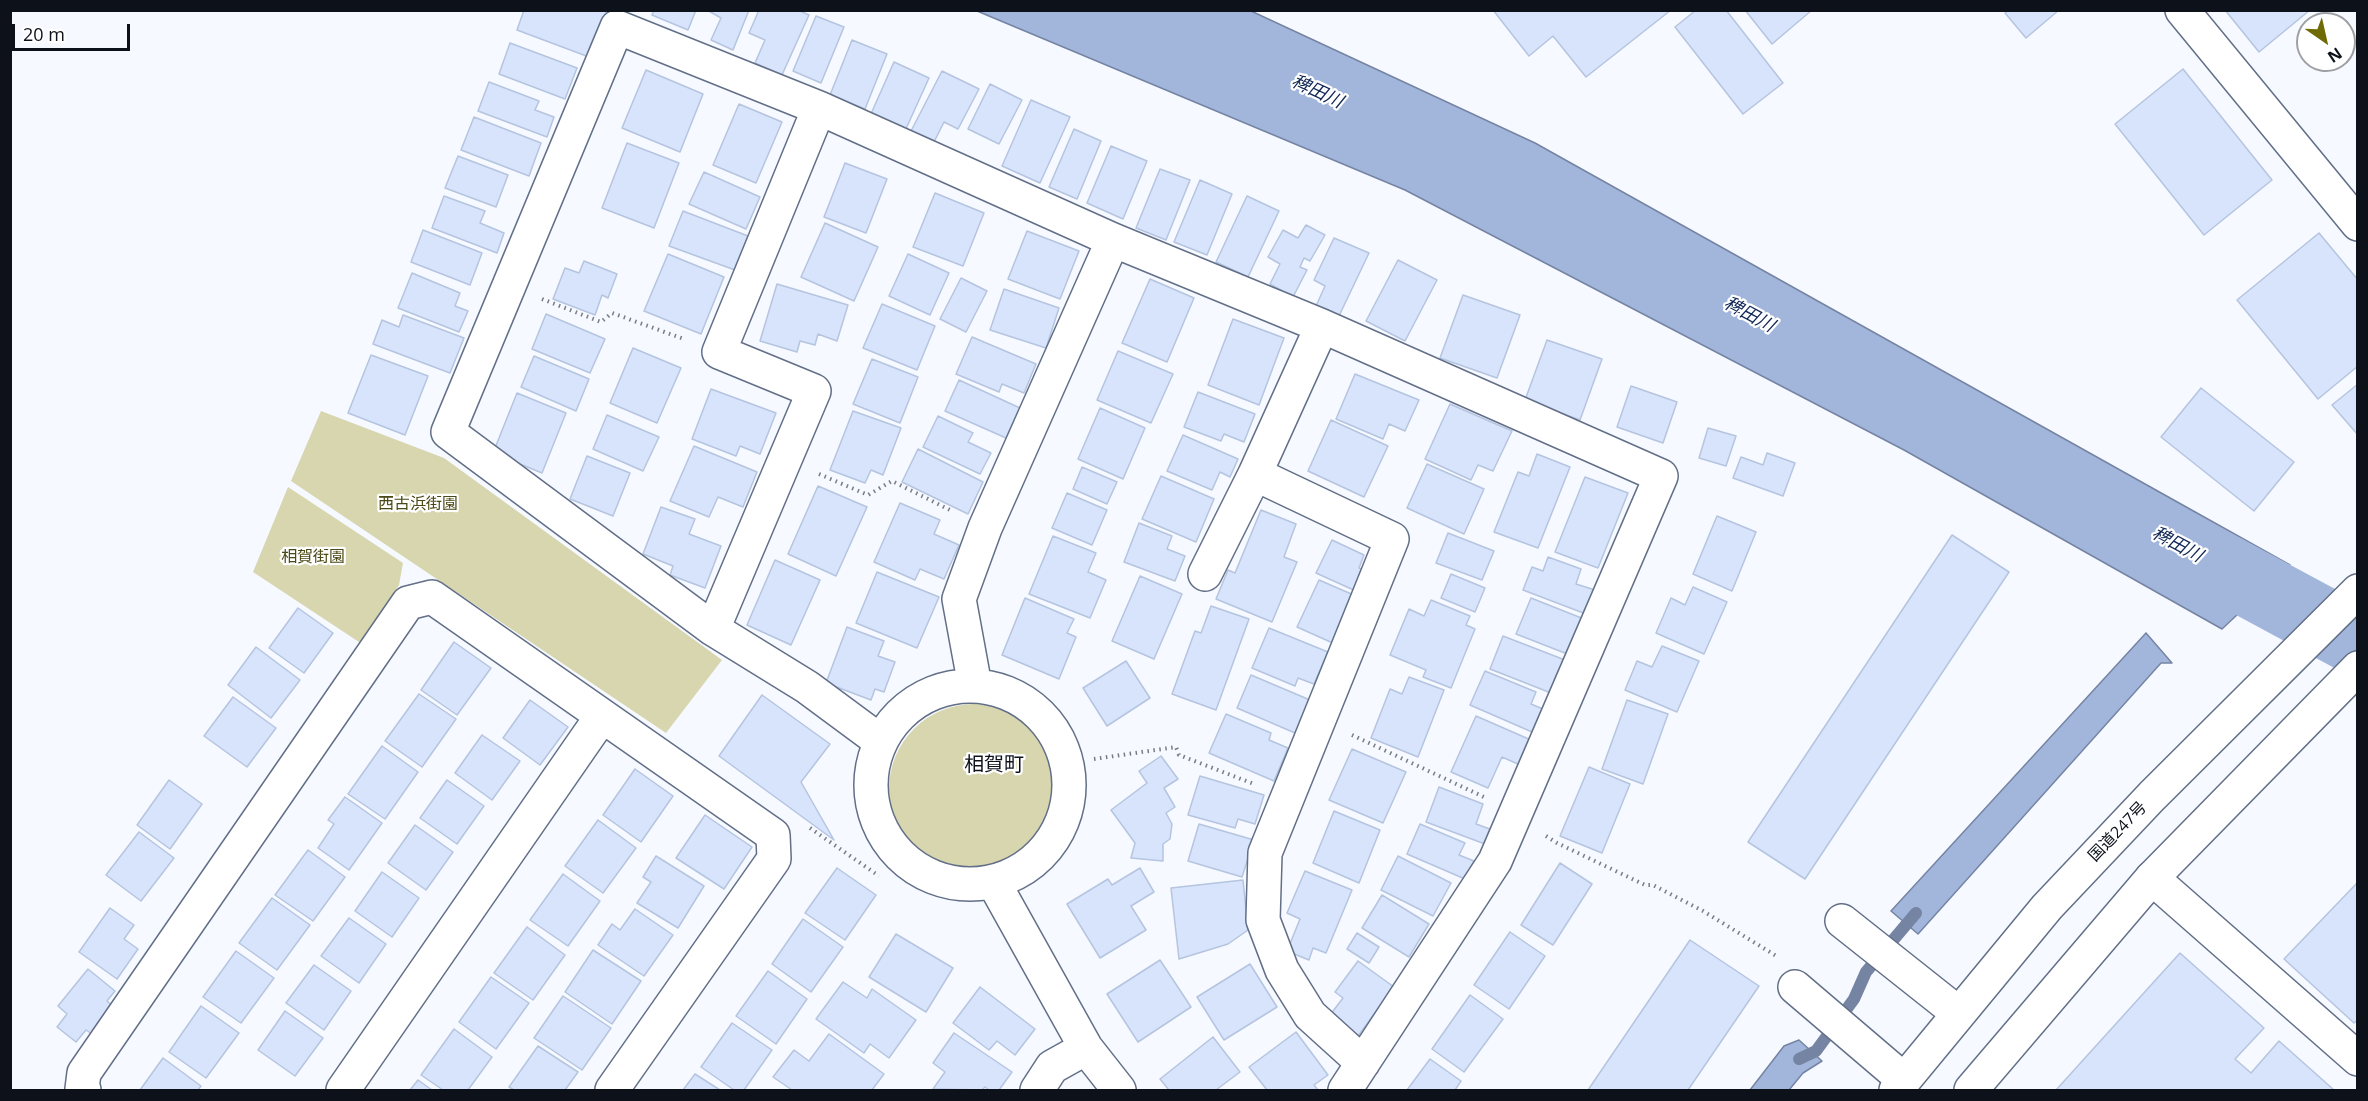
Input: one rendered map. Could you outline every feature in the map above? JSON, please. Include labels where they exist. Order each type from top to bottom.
[{"type":"main road","points":[[2182,10],[2358,224]]},
{"type":"main road","points":[[880,741],[807,687],[713,629],[448,432],[617,27],[819,108],[1113,240],[1322,326],[1661,477],[1495,861],[1345,1090]]},
{"type":"main road","points":[[713,629],[814,391],[718,352],[819,108]]},
{"type":"main road","points":[[975,686],[959,599],[985,528],[1113,240]]},
{"type":"main road","points":[[1205,574],[1255,474],[1322,326]]},
{"type":"main road","points":[[1255,474],[1392,539],[1265,853],[1263,920],[1282,970],[1310,1015],[1363,1063]]},
{"type":"main road","name":"国道247号","points":[[1900,1085],[2047,907],[2152,796],[2358,591]]},
{"type":"main road","points":[[84,1090],[82,1089],[84,1073],[408,603],[432,597],[773,835],[774,859],[612,1090]]},
{"type":"main road","points":[[1971,1090],[2152,878],[2358,668]]},
{"type":"main road","points":[[960,686],[975,686],[993,688],[1024,700],[1049,723],[1065,752],[1071,785],[1065,818],[1049,847],[1025,869],[994,883],[962,885],[930,878],[903,860],[896,852],[883,835],[872,805],[871,772],[880,741],[900,714],[928,695],[960,686]]},
{"type":"main road","points":[[343,1090],[602,716]]},
{"type":"main road","points":[[2152,878],[2358,1059]]},
{"type":"main road","points":[[994,883],[1086,1048],[1119,1090]]},
{"type":"main road","points":[[1842,921],[1958,1013]]},
{"type":"main road","points":[[1789,973],[1900,1085]]},
{"type":"main road","points":[[1037,1090],[1052,1067],[1086,1048]]},
{"type":"path","points":[[509,287],[601,322],[612,313],[718,352]]},
{"type":"path","points":[[785,459],[868,495],[892,481],[985,528]]},
{"type":"path","points":[[1319,719],[1498,804],[1557,843],[1645,885],[1653,885],[1702,911],[1789,973]]},
{"type":"path","points":[[1094,759],[1176,747],[1179,754],[1288,797]]},
{"type":"green space","name":"西古浜街園","points":[[321,411],[444,458],[722,660],[666,733],[291,481]]},
{"type":"green space","name":"相賀街園","points":[[288,487],[403,563],[399,585],[362,644],[253,572]]},
{"type":"green space","points":[[974,704],[1006,711],[1021,718],[1034,729],[1045,742],[1052,757],[1059,789],[1052,821],[1045,836],[1034,849],[1021,860],[1006,867],[974,874],[942,867],[927,860],[914,849],[903,836],[896,821],[889,789],[896,757],[903,742],[914,729],[927,718],[942,711]]},
{"type":"water","points":[[977,11],[1251,11],[1535,143],[2290,565],[2222,629],[1904,450],[1405,190]]},
{"type":"water","points":[[2146,633],[2172,663],[2161,663],[1918,934],[1891,911]]},
{"type":"water","points":[[1799,1040],[1822,1061],[1803,1073],[1789,1090],[1750,1090],[1784,1046]]},
{"type":"building","points":[[524,10],[607,10],[589,57],[517,30]]},
{"type":"building","points":[[654,10],[696,10],[688,30],[652,15]]},
{"type":"building","points":[[707,10],[749,10],[733,50],[711,40],[721,18]]},
{"type":"building","points":[[759,10],[798,10],[809,15],[782,75],[755,63],[765,40],[749,33]]},
{"type":"building","points":[[1493,10],[1671,10],[1586,77],[1553,36],[1529,56]]},
{"type":"building","points":[[1696,10],[1726,10],[1783,83],[1743,114],[1675,27]]},
{"type":"building","points":[[1745,10],[1812,10],[1772,44]]},
{"type":"building","points":[[2009,10],[2059,10],[2026,38],[2005,13]]},
{"type":"building","points":[[2225,10],[2310,10],[2296,12],[2296,22],[2259,52]]},
{"type":"building","points":[[816,16],[844,27],[821,83],[793,71]]},
{"type":"building","points":[[852,40],[887,54],[865,109],[830,95]]},
{"type":"building","points":[[510,43],[577,68],[565,99],[499,74]]},
{"type":"building","points":[[894,62],[929,78],[905,131],[870,116]]},
{"type":"building","points":[[2183,69],[2272,180],[2204,235],[2115,124]]},
{"type":"building","points":[[646,70],[703,94],[680,152],[622,128]]},
{"type":"building","points":[[942,71],[979,89],[958,129],[944,122],[934,142],[911,131]]},
{"type":"building","points":[[489,82],[539,101],[535,110],[554,117],[547,137],[478,111]]},
{"type":"building","points":[[990,84],[1022,100],[999,144],[968,129]]},
{"type":"building","points":[[1031,100],[1070,117],[1040,183],[1002,166]]},
{"type":"building","points":[[739,104],[782,122],[756,183],[713,165]]},
{"type":"building","points":[[474,117],[541,143],[529,176],[461,150]]},
{"type":"building","points":[[1074,129],[1101,141],[1077,199],[1049,187]]},
{"type":"building","points":[[627,143],[679,163],[654,228],[602,208]]},
{"type":"building","points":[[1111,146],[1147,161],[1123,219],[1087,203]]},
{"type":"building","points":[[458,156],[508,175],[496,207],[445,188]]},
{"type":"building","points":[[845,163],[887,179],[866,233],[824,217]]},
{"type":"building","points":[[1160,169],[1190,180],[1166,240],[1136,228]]},
{"type":"building","points":[[704,172],[760,197],[746,229],[689,204]]},
{"type":"building","points":[[1200,180],[1232,194],[1207,255],[1174,242]]},
{"type":"building","points":[[935,193],[984,213],[963,266],[913,247]]},
{"type":"building","points":[[444,196],[485,211],[480,223],[504,233],[497,253],[432,228]]},
{"type":"building","points":[[1247,196],[1279,211],[1248,277],[1216,262]]},
{"type":"building","points":[[683,211],[748,236],[735,270],[669,246]]},
{"type":"building","points":[[825,223],[878,247],[854,301],[801,277]]},
{"type":"building","points":[[1306,225],[1325,235],[1310,261],[1304,258],[1300,267],[1307,270],[1293,297],[1270,284],[1280,264],[1268,257],[1283,230],[1298,238]]},
{"type":"building","points":[[423,230],[482,253],[470,285],[411,262]]},
{"type":"building","points":[[1027,231],[1079,251],[1060,299],[1008,279]]},
{"type":"building","points":[[2319,233],[2358,280],[2358,366],[2318,399],[2237,300]]},
{"type":"building","points":[[1334,238],[1369,253],[1339,316],[1316,306],[1325,286],[1314,280]]},
{"type":"building","points":[[668,254],[724,277],[701,334],[644,311]]},
{"type":"building","points":[[908,254],[949,273],[930,315],[889,296]]},
{"type":"building","points":[[1398,260],[1437,280],[1405,341],[1366,321]]},
{"type":"building","points":[[584,261],[617,274],[608,298],[602,295],[595,315],[553,299],[565,268],[579,273]]},
{"type":"building","points":[[412,273],[460,293],[455,306],[468,311],[459,332],[398,308]]},
{"type":"building","points":[[961,278],[987,291],[966,332],[940,319]]},
{"type":"building","points":[[1150,279],[1194,298],[1167,362],[1122,343]]},
{"type":"building","points":[[777,284],[848,305],[837,341],[818,334],[815,345],[800,341],[797,352],[760,341]]},
{"type":"building","points":[[1004,289],[1059,308],[1046,348],[990,330]]},
{"type":"building","points":[[1463,295],[1520,315],[1497,378],[1440,358]]},
{"type":"building","points":[[882,304],[935,326],[917,370],[863,348]]},
{"type":"building","points":[[546,314],[605,339],[590,373],[532,349]]},
{"type":"building","points":[[403,315],[464,338],[450,373],[373,344],[382,320],[399,327]]},
{"type":"building","points":[[1233,319],[1284,338],[1259,405],[1208,385]]},
{"type":"building","points":[[972,337],[1036,364],[1024,393],[1002,384],[999,392],[956,374]]},
{"type":"building","points":[[1547,340],[1602,359],[1580,420],[1525,400]]},
{"type":"building","points":[[633,348],[681,368],[657,423],[610,403]]},
{"type":"building","points":[[1118,351],[1173,374],[1151,423],[1097,400]]},
{"type":"building","points":[[371,355],[428,376],[405,435],[348,413]]},
{"type":"building","points":[[534,356],[589,379],[576,411],[521,387]]},
{"type":"building","points":[[872,359],[918,377],[900,423],[853,404]]},
{"type":"building","points":[[1355,374],[1419,400],[1405,431],[1389,424],[1383,439],[1336,419]]},
{"type":"building","points":[[959,380],[1020,408],[1006,438],[945,411]]},
{"type":"building","points":[[2358,384],[2358,435],[2332,405]]},
{"type":"building","points":[[1631,386],[1677,402],[1663,443],[1617,427]]},
{"type":"building","points":[[2201,388],[2294,462],[2254,511],[2161,437]]},
{"type":"building","points":[[711,389],[776,413],[760,454],[740,446],[736,456],[692,439]]},
{"type":"building","points":[[1198,392],[1255,414],[1244,442],[1224,434],[1221,441],[1184,427]]},
{"type":"building","points":[[517,393],[566,413],[542,473],[493,453]]},
{"type":"building","points":[[1450,404],[1512,431],[1493,471],[1478,465],[1471,480],[1425,459]]},
{"type":"building","points":[[1100,408],[1145,428],[1123,479],[1078,459]]},
{"type":"building","points":[[853,411],[901,428],[883,475],[871,470],[865,483],[830,470]]},
{"type":"building","points":[[607,415],[659,437],[643,471],[593,449]]},
{"type":"building","points":[[938,416],[973,433],[968,442],[991,453],[980,474],[923,447]]},
{"type":"building","points":[[1331,420],[1388,446],[1364,497],[1308,471]]},
{"type":"building","points":[[1708,428],[1736,436],[1726,466],[1699,458]]},
{"type":"building","points":[[1183,435],[1238,459],[1230,477],[1220,472],[1212,490],[1167,471]]},
{"type":"building","points":[[694,446],[757,472],[743,507],[718,497],[709,517],[670,501]]},
{"type":"building","points":[[918,449],[983,482],[968,514],[902,482]]},
{"type":"building","points":[[1767,453],[1795,463],[1783,496],[1733,478],[1741,457],[1763,465]]},
{"type":"building","points":[[1537,454],[1570,467],[1538,548],[1494,532],[1518,472],[1529,476]]},
{"type":"building","points":[[587,456],[630,473],[613,516],[570,499]]},
{"type":"building","points":[[1427,464],[1484,489],[1464,534],[1407,508]]},
{"type":"building","points":[[1082,467],[1117,482],[1107,504],[1073,489]]},
{"type":"building","points":[[1161,476],[1214,499],[1196,542],[1142,519]]},
{"type":"building","points":[[1585,477],[1628,493],[1598,568],[1555,552]]},
{"type":"building","points":[[818,486],[867,507],[836,576],[788,554]]},
{"type":"building","points":[[1067,493],[1107,510],[1092,545],[1052,528]]},
{"type":"building","points":[[900,503],[940,520],[934,534],[959,545],[944,579],[920,569],[915,580],[874,562]]},
{"type":"building","points":[[661,507],[695,519],[689,534],[721,546],[705,588],[670,575],[673,566],[643,554]]},
{"type":"building","points":[[1261,510],[1296,524],[1284,557],[1297,562],[1272,622],[1216,599],[1228,570],[1235,573]]},
{"type":"building","points":[[1717,516],[1756,532],[1732,591],[1693,574]]},
{"type":"building","points":[[1139,523],[1172,536],[1167,549],[1185,556],[1175,581],[1124,562]]},
{"type":"building","points":[[1448,533],[1494,551],[1482,580],[1436,563]]},
{"type":"building","points":[[1952,535],[2009,572],[1805,879],[1748,842]]},
{"type":"building","points":[[1053,536],[1096,553],[1088,572],[1106,580],[1090,618],[1029,594]]},
{"type":"building","points":[[1332,540],[1364,555],[1359,568],[1367,571],[1358,592],[1316,573]]},
{"type":"building","points":[[1548,557],[1581,569],[1576,584],[1595,590],[1586,614],[1523,590],[1532,567],[1543,571]]},
{"type":"building","points":[[775,560],[820,580],[791,645],[747,625]]},
{"type":"building","points":[[877,572],[939,597],[917,648],[856,623]]},
{"type":"building","points":[[1451,574],[1485,588],[1475,612],[1441,598]]},
{"type":"building","points":[[1140,576],[1182,594],[1154,659],[1112,641]]},
{"type":"building","points":[[1319,580],[1356,596],[1335,644],[1297,627]]},
{"type":"building","points":[[1693,587],[1727,602],[1704,654],[1656,633],[1671,598],[1685,605]]},
{"type":"building","points":[[1025,598],[1074,619],[1067,633],[1076,637],[1059,679],[1002,655]]},
{"type":"building","points":[[1531,598],[1584,619],[1570,655],[1516,634]]},
{"type":"building","points":[[1431,600],[1470,616],[1466,625],[1475,629],[1451,688],[1423,677],[1426,670],[1390,655],[1409,609],[1424,616]]},
{"type":"building","points":[[1211,606],[1249,619],[1216,710],[1172,694],[1195,631],[1201,633]]},
{"type":"building","points":[[298,608],[333,633],[304,673],[269,648]]},
{"type":"building","points":[[847,627],[884,641],[878,656],[895,662],[884,692],[875,689],[871,700],[826,683]]},
{"type":"building","points":[[1269,628],[1328,652],[1314,684],[1298,678],[1295,686],[1252,668]]},
{"type":"building","points":[[1503,636],[1565,660],[1551,693],[1490,669]]},
{"type":"building","points":[[454,642],[491,668],[457,715],[421,690]]},
{"type":"building","points":[[1662,646],[1699,661],[1677,712],[1625,690],[1637,661],[1652,667]]},
{"type":"building","points":[[256,647],[300,680],[271,718],[228,685]]},
{"type":"building","points":[[1126,661],[1150,698],[1107,726],[1083,688]]},
{"type":"building","points":[[1485,671],[1536,692],[1531,704],[1550,712],[1539,735],[1470,705]]},
{"type":"building","points":[[1251,675],[1310,700],[1295,733],[1237,708]]},
{"type":"building","points":[[1409,677],[1444,690],[1418,757],[1371,738],[1390,689],[1402,694]]},
{"type":"building","points":[[419,694],[456,719],[422,767],[385,741]]},
{"type":"building","points":[[762,695],[830,744],[801,782],[834,840],[719,756]]},
{"type":"building","points":[[233,697],[276,728],[247,767],[204,736]]},
{"type":"building","points":[[530,700],[568,727],[540,765],[503,738]]},
{"type":"building","points":[[1627,700],[1668,714],[1643,784],[1602,769]]},
{"type":"building","points":[[1226,714],[1271,733],[1269,740],[1288,748],[1274,781],[1209,753]]},
{"type":"building","points":[[1476,716],[1531,740],[1520,765],[1502,757],[1488,788],[1451,772]]},
{"type":"building","points":[[482,735],[520,761],[492,800],[455,773]]},
{"type":"building","points":[[382,746],[418,772],[385,819],[348,794]]},
{"type":"building","points":[[1352,749],[1406,772],[1383,823],[1329,800]]},
{"type":"building","points":[[1161,756],[1178,779],[1164,788],[1175,807],[1166,813],[1172,824],[1170,839],[1163,844],[1163,861],[1131,858],[1135,843],[1111,810],[1147,783],[1139,771]]},
{"type":"building","points":[[1589,767],[1630,784],[1602,853],[1560,836]]},
{"type":"building","points":[[635,769],[673,796],[641,842],[603,815]]},
{"type":"building","points":[[1200,776],[1264,795],[1255,824],[1238,819],[1235,828],[1188,815]]},
{"type":"building","points":[[169,780],[202,804],[170,849],[137,825]]},
{"type":"building","points":[[447,780],[484,806],[457,844],[420,818]]},
{"type":"building","points":[[1439,787],[1483,804],[1476,824],[1490,829],[1485,844],[1426,822]]},
{"type":"building","points":[[345,797],[382,823],[349,870],[318,848],[334,824],[328,820]]},
{"type":"building","points":[[1334,811],[1380,830],[1359,883],[1313,863]]},
{"type":"building","points":[[705,815],[752,847],[724,889],[676,858]]},
{"type":"building","points":[[598,820],[636,848],[603,893],[565,866]]},
{"type":"building","points":[[1199,824],[1254,840],[1242,877],[1188,861]]},
{"type":"building","points":[[1420,824],[1465,843],[1459,855],[1474,861],[1465,879],[1407,854]]},
{"type":"building","points":[[415,825],[453,852],[426,890],[388,863]]},
{"type":"building","points":[[139,832],[174,858],[141,901],[106,875]]},
{"type":"building","points":[[308,850],[345,877],[313,921],[275,895]]},
{"type":"building","points":[[656,856],[704,886],[678,928],[637,903],[651,882],[643,877]]},
{"type":"building","points":[[1398,856],[1451,883],[1433,916],[1381,890]]},
{"type":"building","points":[[1560,863],[1592,884],[1553,945],[1521,925]]},
{"type":"building","points":[[837,868],[876,895],[845,940],[805,913]]},
{"type":"building","points":[[1140,868],[1154,892],[1131,906],[1146,930],[1100,958],[1067,904],[1108,879],[1112,885]]},
{"type":"building","points":[[1305,871],[1352,890],[1326,953],[1313,948],[1309,960],[1287,951],[1300,919],[1287,913]]},
{"type":"building","points":[[382,872],[419,898],[392,937],[355,911]]},
{"type":"building","points":[[563,874],[600,901],[568,946],[530,920]]},
{"type":"building","points":[[1243,880],[1248,930],[1228,944],[1179,959],[1171,888]]},
{"type":"building","points":[[2358,882],[2358,1020],[2354,1023],[2284,959]]},
{"type":"building","points":[[1382,895],[1429,924],[1409,957],[1362,928]]},
{"type":"building","points":[[272,898],[310,925],[277,970],[239,943]]},
{"type":"building","points":[[110,908],[134,925],[124,939],[138,949],[117,979],[79,952]]},
{"type":"building","points":[[635,909],[673,935],[644,976],[598,945],[612,924],[620,930]]},
{"type":"building","points":[[349,918],[386,944],[359,983],[321,956]]},
{"type":"building","points":[[803,919],[843,947],[811,992],[772,964]]},
{"type":"building","points":[[527,927],[565,955],[533,1000],[494,973]]},
{"type":"building","points":[[1510,932],[1545,956],[1509,1009],[1474,985]]},
{"type":"building","points":[[1357,933],[1379,947],[1369,963],[1347,949]]},
{"type":"building","points":[[896,934],[953,968],[926,1012],[869,977]]},
{"type":"building","points":[[1690,940],[1759,986],[1688,1090],[1588,1090]]},
{"type":"building","points":[[593,950],[641,981],[612,1024],[565,992]]},
{"type":"building","points":[[236,951],[274,978],[241,1023],[203,997]]},
{"type":"building","points":[[2180,953],[2264,1028],[2235,1059],[2251,1073],[2279,1041],[2334,1090],[2056,1090]]},
{"type":"building","points":[[1160,960],[1191,1007],[1138,1042],[1107,994]]},
{"type":"building","points":[[1358,961],[1394,987],[1358,1036],[1330,1015],[1343,998],[1335,992]]},
{"type":"building","points":[[1250,964],[1277,1007],[1224,1040],[1197,997]]},
{"type":"building","points":[[314,965],[351,991],[324,1030],[286,1003]]},
{"type":"building","points":[[88,969],[115,991],[107,1001],[114,1007],[92,1034],[86,1030],[76,1042],[57,1027],[67,1014],[58,1006]]},
{"type":"building","points":[[768,971],[807,999],[776,1044],[736,1016]]},
{"type":"building","points":[[491,977],[529,1003],[496,1049],[459,1022]]},
{"type":"building","points":[[843,982],[867,998],[872,989],[916,1020],[889,1058],[870,1044],[864,1053],[816,1019]]},
{"type":"building","points":[[980,987],[1035,1029],[1015,1055],[997,1041],[989,1050],[953,1023]]},
{"type":"building","points":[[1470,995],[1503,1019],[1464,1072],[1432,1049]]},
{"type":"building","points":[[563,996],[611,1028],[582,1070],[534,1038]]},
{"type":"building","points":[[201,1006],[239,1033],[206,1078],[169,1052]]},
{"type":"building","points":[[285,1011],[323,1038],[295,1076],[258,1050]]},
{"type":"building","points":[[732,1023],[772,1050],[744,1090],[734,1090],[701,1067]]},
{"type":"building","points":[[454,1029],[492,1057],[468,1090],[443,1090],[421,1075]]},
{"type":"building","points":[[1296,1032],[1328,1075],[1314,1085],[1318,1090],[1267,1090],[1249,1067]]},
{"type":"building","points":[[954,1033],[1012,1072],[999,1090],[989,1090],[985,1087],[982,1090],[933,1089],[945,1072],[933,1063]]},
{"type":"building","points":[[829,1034],[884,1074],[872,1090],[792,1090],[773,1077],[794,1050],[809,1061]]},
{"type":"building","points":[[1213,1037],[1240,1072],[1216,1090],[1169,1090],[1160,1079]]},
{"type":"building","points":[[538,1046],[578,1072],[565,1090],[514,1090],[509,1087]]},
{"type":"building","points":[[163,1058],[201,1086],[198,1090],[140,1090]]},
{"type":"building","points":[[1430,1059],[1461,1081],[1455,1090],[1407,1090]]},
{"type":"building","points":[[695,1074],[720,1090],[683,1090]]},
{"type":"building","points":[[418,1080],[432,1090],[410,1090]]},
{"type":"waterway","name":"稗田川","points":[[2178,544],[2358,641]]},
{"type":"waterway","points":[[1799,1059],[1816,1051],[1854,999],[1866,972],[1916,913]]},
{"type":"district","name":"相賀町","points":[[994,765]]}]
